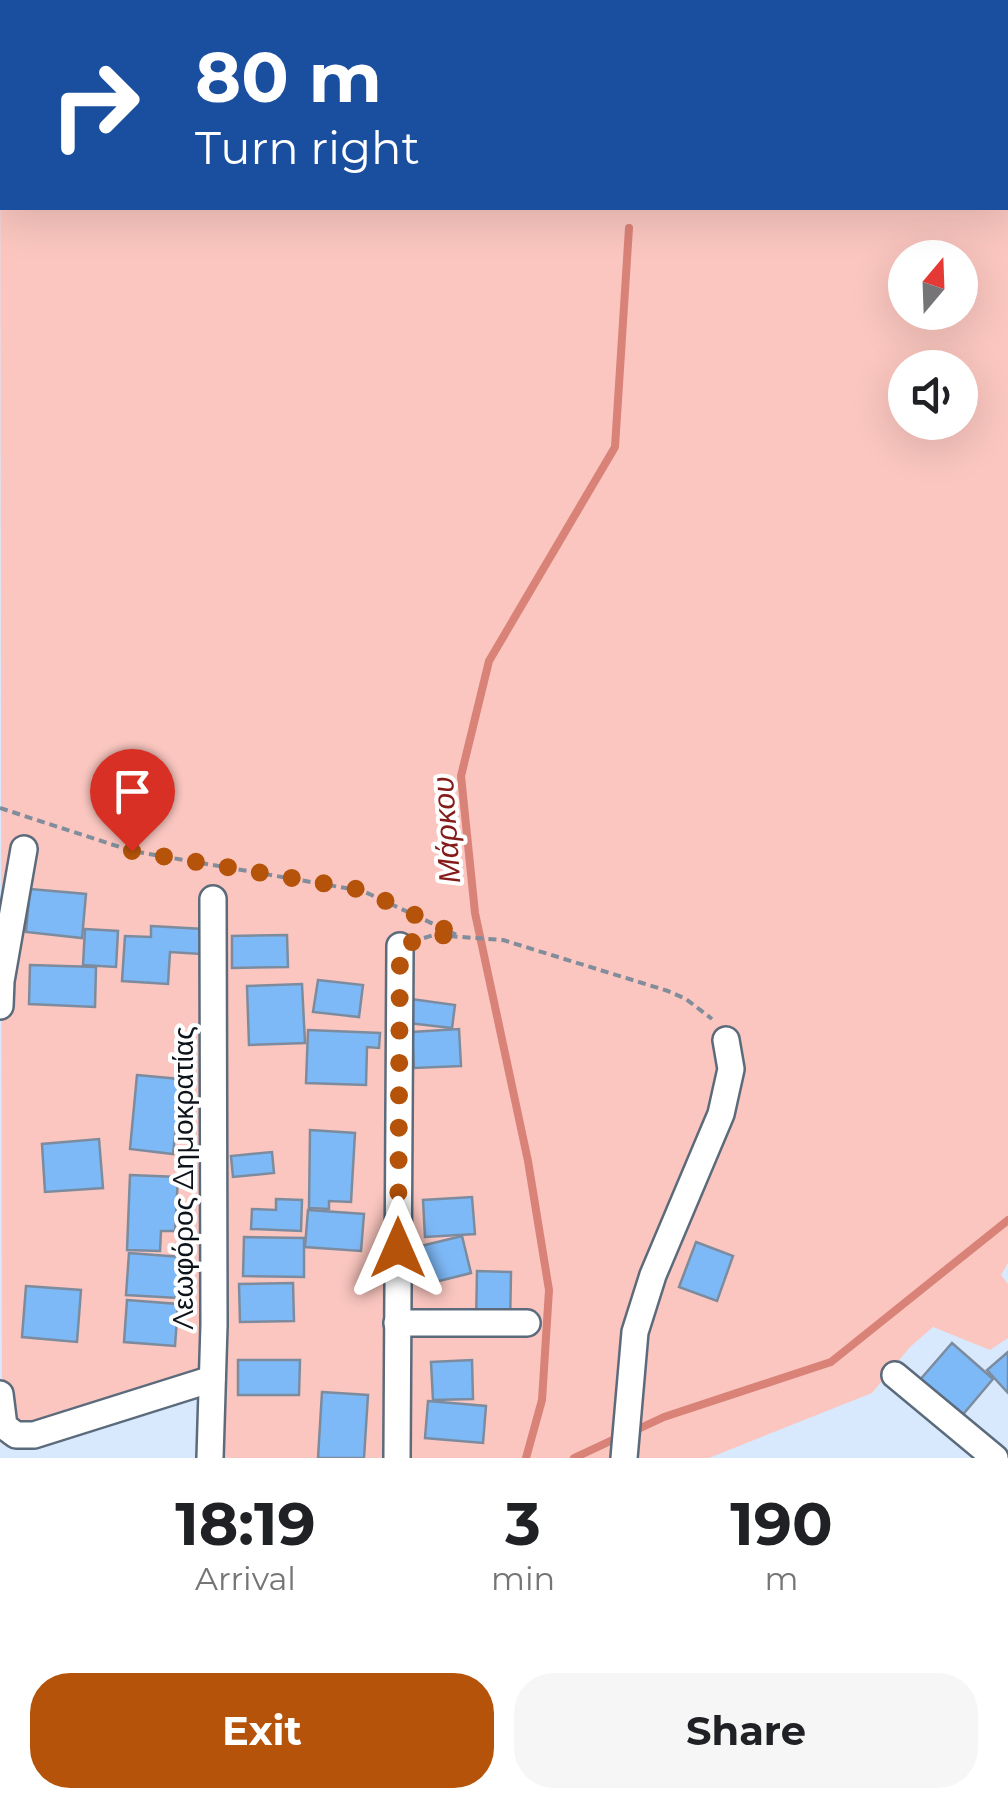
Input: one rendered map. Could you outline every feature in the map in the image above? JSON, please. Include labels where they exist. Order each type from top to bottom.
[{"type":"street","points":[[0,1006],[0,981],[24,848]]},
{"type":"street","name":"Λεωφόρος Δημοκρατίας","points":[[210,1458],[213,899]]},
{"type":"street","points":[[397,1458],[400,946]]},
{"type":"street","points":[[624,1458],[635,1332],[654,1275],[721,1114],[731,1069],[726,1040]]},
{"type":"street","points":[[397,1323],[527,1323]]},
{"type":"street","points":[[895,1375],[995,1458]]},
{"type":"street","points":[[0,1394],[4,1426],[16,1435],[34,1436],[212,1379]]},
{"type":"path","points":[[0,808],[132,851],[363,890],[459,936]]},
{"type":"path","points":[[400,946],[434,935],[502,940],[668,990],[705,1012],[726,1040]]},
{"type":"shaded area","points":[[0,210],[1008,210],[1008,1263],[1001,1275],[1008,1284],[1008,1338],[990,1350],[933,1327],[910,1347],[872,1393],[709,1458],[210,1458],[211,1380],[2,1445]]},
{"type":"building","points":[[30,889],[86,894],[82,938],[26,932]]},
{"type":"building","points":[[151,926],[203,929],[201,954],[170,952],[168,984],[122,981],[125,936],[151,937]]},
{"type":"building","points":[[85,929],[118,931],[116,967],[83,965]]},
{"type":"building","points":[[287,935],[288,967],[232,968],[232,936]]},
{"type":"building","points":[[30,965],[96,967],[95,1007],[29,1004]]},
{"type":"building","points":[[318,980],[363,985],[359,1017],[313,1012]]},
{"type":"building","points":[[302,984],[305,1043],[249,1045],[247,986]]},
{"type":"building","points":[[411,999],[455,1005],[452,1028],[408,1023]]},
{"type":"building","points":[[459,1029],[461,1066],[414,1068],[412,1032]]},
{"type":"building","points":[[308,1030],[380,1033],[379,1048],[367,1047],[366,1085],[306,1083]]},
{"type":"building","points":[[137,1075],[190,1080],[186,1117],[177,1116],[173,1154],[130,1149]]},
{"type":"building","points":[[310,1130],[355,1133],[351,1202],[329,1201],[329,1209],[309,1208]]},
{"type":"building","points":[[99,1139],[103,1188],[45,1192],[42,1144]]},
{"type":"building","points":[[272,1152],[274,1173],[233,1177],[231,1156]]},
{"type":"building","points":[[130,1175],[178,1177],[175,1231],[161,1231],[160,1251],[127,1250]]},
{"type":"building","points":[[472,1197],[475,1234],[425,1237],[423,1200]]},
{"type":"building","points":[[276,1199],[302,1200],[301,1231],[251,1229],[252,1209],[276,1210]]},
{"type":"building","points":[[308,1210],[364,1214],[361,1251],[305,1247]]},
{"type":"building","points":[[462,1236],[471,1273],[427,1284],[417,1247]]},
{"type":"building","points":[[244,1237],[304,1238],[304,1277],[243,1276]]},
{"type":"building","points":[[696,1242],[733,1256],[717,1301],[679,1287]]},
{"type":"building","points":[[129,1253],[181,1257],[178,1298],[126,1295]]},
{"type":"building","points":[[477,1271],[511,1272],[510,1327],[476,1326]]},
{"type":"building","points":[[293,1283],[294,1321],[240,1322],[239,1284]]},
{"type":"building","points":[[26,1286],[81,1290],[77,1342],[22,1337]]},
{"type":"building","points":[[127,1300],[178,1304],[175,1346],[124,1342]]},
{"type":"building","points":[[952,1343],[993,1379],[960,1418],[918,1382]]},
{"type":"building","points":[[1008,1352],[1008,1393],[987,1370]]},
{"type":"building","points":[[238,1360],[300,1360],[299,1395],[238,1395]]},
{"type":"building","points":[[472,1360],[473,1399],[433,1400],[431,1362]]},
{"type":"building","points":[[322,1392],[368,1395],[364,1458],[318,1458]]},
{"type":"building","points":[[428,1401],[486,1406],[483,1443],[425,1438]]},
{"type":"waterway","name":"Μάρκου","points":[[526,1458],[542,1400],[549,1290],[528,1161],[475,913],[461,776],[489,661],[615,447],[629,228]]},
{"type":"waterway","name":"Μάρκου","points":[[634,1431],[664,1417],[831,1362],[1008,1220]]},
{"type":"waterway","name":"Μάρκου","points":[[574,1458],[621,1436]]},
{"type":"route","points":[[132,851],[363,890],[459,936],[434,935],[400,946],[398,1248]]}]
